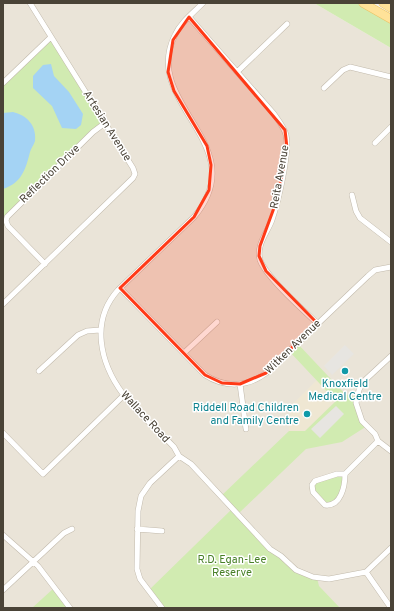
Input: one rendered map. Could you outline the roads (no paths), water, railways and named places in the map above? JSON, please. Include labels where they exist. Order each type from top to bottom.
[{"type":"main road","points":[[363,3],[391,19]]},
{"type":"main road","points":[[383,3],[391,8]]},
{"type":"street","name":"Artesian Avenue","points":[[3,304],[135,176],[134,170],[30,3]]},
{"type":"street","name":"Wallace Road","points":[[203,3],[181,26],[173,40],[168,59],[168,72],[174,91],[207,146],[212,170],[209,190],[203,205],[194,217],[120,288],[105,309],[100,330],[101,343],[109,369],[124,395],[174,447],[179,456],[191,464],[271,550],[281,556],[294,569],[310,576],[329,579],[366,572]]},
{"type":"street","name":"Reita Avenue","points":[[189,17],[278,120],[286,136],[286,154],[278,197],[271,221],[260,246],[260,260],[266,270],[317,324]]},
{"type":"street","points":[[237,72],[286,24]]},
{"type":"street","points":[[3,83],[51,37]]},
{"type":"street","points":[[324,88],[343,70],[350,67],[391,77]]},
{"type":"street","name":"Reflection Drive","points":[[45,264],[5,225],[6,219],[10,212],[105,123]]},
{"type":"street","points":[[375,143],[391,127]]},
{"type":"street","points":[[352,195],[356,211],[360,218],[391,242]]},
{"type":"street","name":"Witken Avenue","points":[[120,288],[211,379],[228,384],[240,384],[254,380],[266,373],[375,270],[391,267]]},
{"type":"street","points":[[184,353],[217,322]]},
{"type":"street","points":[[40,371],[78,335],[87,331],[100,330]]},
{"type":"street","points":[[391,356],[363,382],[357,397],[357,406],[360,417],[378,441],[391,450]]},
{"type":"street","points":[[240,384],[246,429]]},
{"type":"street","points":[[3,433],[43,474],[124,395]]},
{"type":"street","points":[[345,474],[337,474],[315,481],[311,489],[325,505],[332,504],[342,495],[345,474],[378,441]]},
{"type":"street","points":[[162,608],[138,574],[136,560],[139,506],[144,491],[179,456]]},
{"type":"street","points":[[3,590],[64,533],[72,529]]},
{"type":"street","points":[[137,529],[162,531]]},
{"type":"street","points":[[3,534],[34,562],[70,608]]},
{"type":"street","points":[[391,548],[366,572],[391,608]]},
{"type":"water","points":[[51,64],[54,76],[69,92],[83,114],[81,125],[76,129],[62,128],[52,106],[33,88],[33,76],[43,65]]},
{"type":"water","points":[[3,113],[18,113],[30,122],[34,130],[35,141],[30,151],[25,169],[19,179],[15,183],[3,189]]},
{"type":"place","name":"Knoxfield Medical Centre","points":[[345,371]]},
{"type":"place","name":"Riddell Road Children and Family Centre","points":[[307,414]]},
{"type":"park label","name":"R.D. Egan-Lee Reserve","points":[[232,566]]}]
